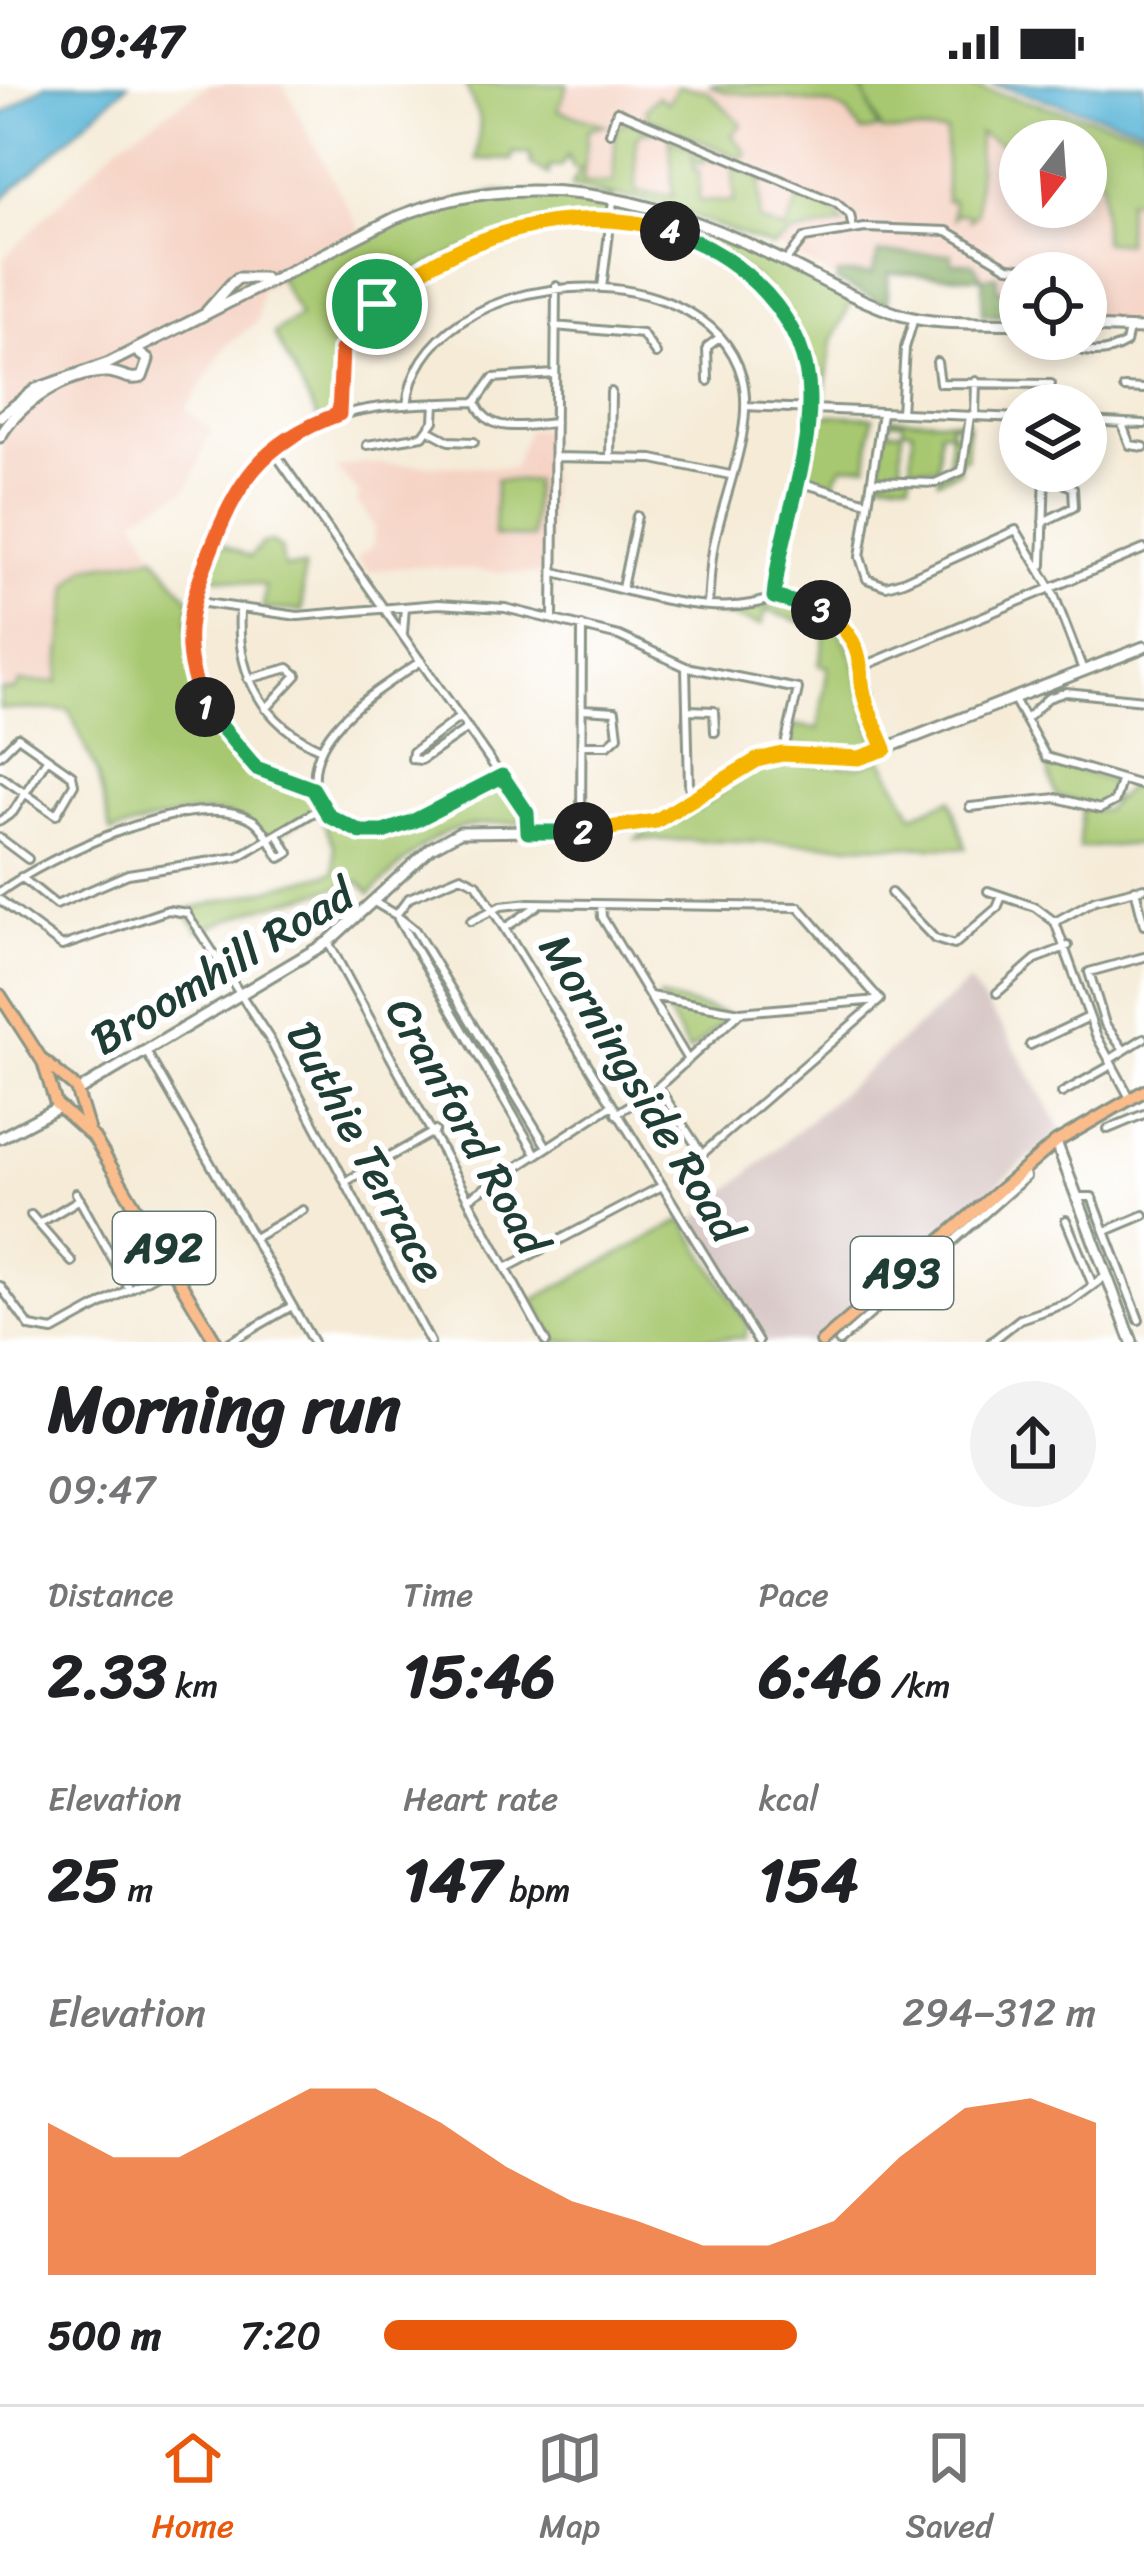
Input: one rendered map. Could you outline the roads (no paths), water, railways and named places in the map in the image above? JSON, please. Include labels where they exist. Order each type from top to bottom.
[{"type":"main road","name":"A92","points":[[0,995],[6,1014],[44,1061],[63,1099],[89,1131],[174,1264],[216,1342]]},
{"type":"main road","name":"A93","points":[[822,1342],[1056,1142],[1144,1091]]},
{"type":"street","points":[[610,133],[617,111],[836,203],[850,215],[854,229]]},
{"type":"street","points":[[205,313],[231,284],[272,277],[442,202],[530,188],[613,198],[683,216],[914,318],[999,323]]},
{"type":"street","points":[[602,287],[613,198]]},
{"type":"street","points":[[339,414],[338,373],[346,341],[401,284],[446,256],[501,233],[545,224],[610,220],[680,235],[759,285],[800,348],[808,409],[781,533],[774,597]]},
{"type":"street","points":[[785,262],[799,240],[854,229],[947,231],[999,262]]},
{"type":"street","points":[[231,284],[231,294],[240,299]]},
{"type":"street","points":[[0,417],[36,389],[240,299],[249,284]]},
{"type":"street","points":[[553,617],[556,286]]},
{"type":"street","points":[[407,405],[419,364],[449,330],[500,303],[556,286],[602,287],[675,308],[719,338],[737,364],[745,406],[713,547],[708,604]]},
{"type":"street","points":[[901,413],[905,348],[914,318]]},
{"type":"street","points":[[555,326],[642,334],[656,354]]},
{"type":"street","points":[[1107,327],[1144,329]]},
{"type":"street","points":[[1107,352],[1126,343],[1129,328]]},
{"type":"street","points":[[0,437],[17,412],[49,391],[102,372],[142,377],[165,334]]},
{"type":"street","points":[[708,381],[707,347],[719,338]]},
{"type":"street","points":[[128,351],[148,360]]},
{"type":"street","points":[[124,377],[118,365],[128,351]]},
{"type":"street","points":[[938,362],[940,383],[1051,384]]},
{"type":"street","points":[[1032,368],[1034,383]]},
{"type":"street","points":[[476,402],[493,378],[555,374]]},
{"type":"street","points":[[872,481],[935,484],[962,472],[976,381]]},
{"type":"street","points":[[1124,388],[1144,388]]},
{"type":"street","points":[[610,458],[611,392]]},
{"type":"street","points":[[313,789],[256,768],[210,718],[187,651],[191,601],[236,489],[272,449],[339,414],[476,402]]},
{"type":"street","points":[[476,402],[484,419],[495,424],[555,423]]},
{"type":"street","points":[[430,431],[435,403]]},
{"type":"street","points":[[745,406],[999,417]]},
{"type":"street","points":[[882,413],[860,557],[872,582],[886,586],[903,580],[1016,530],[1042,569],[1083,670]]},
{"type":"street","points":[[1107,423],[1144,424]]},
{"type":"street","points":[[1122,423],[1130,445],[1144,447]]},
{"type":"street","points":[[389,428],[390,440]]},
{"type":"street","points":[[460,430],[460,441]]},
{"type":"street","points":[[368,445],[430,431],[473,442]]},
{"type":"street","points":[[272,449],[527,813],[528,832]]},
{"type":"street","points":[[555,458],[673,462],[730,475]]},
{"type":"street","points":[[796,481],[868,502]]},
{"type":"street","points":[[1042,569],[1044,492]]},
{"type":"street","points":[[1043,522],[1074,507],[1072,492]]},
{"type":"street","points":[[622,588],[638,516]]},
{"type":"street","points":[[864,666],[1144,549]]},
{"type":"street","points":[[554,572],[708,604],[757,605],[774,597],[830,615],[856,644],[864,666],[863,686],[885,749]]},
{"type":"street","points":[[191,601],[240,612],[298,616],[473,605],[553,617],[686,667],[798,688],[782,754]]},
{"type":"street","points":[[402,633],[405,607]]},
{"type":"street","points":[[240,612],[248,680],[289,733],[321,749]]},
{"type":"street","points":[[581,832],[582,625]]},
{"type":"street","points":[[374,902],[431,848],[460,832],[581,832],[656,821],[734,769],[782,754],[859,758],[1144,647]]},
{"type":"street","points":[[422,661],[356,706],[321,749],[313,789],[321,808],[348,828],[383,832],[447,806],[502,776]]},
{"type":"street","points":[[686,667],[689,786],[695,798]]},
{"type":"street","points":[[248,680],[289,668],[297,675],[266,709]]},
{"type":"street","points":[[1065,677],[1069,692]]},
{"type":"street","points":[[1024,719],[1048,698],[1069,692],[1144,700]]},
{"type":"street","points":[[1013,696],[1046,757],[1144,786]]},
{"type":"street","points":[[582,709],[615,711],[618,736],[608,745],[582,745]]},
{"type":"street","points":[[688,710],[713,711],[715,732]]},
{"type":"street","points":[[460,717],[413,752],[412,759],[421,760],[468,728]]},
{"type":"street","points":[[0,755],[16,737],[72,775],[72,793],[56,815],[0,776]]},
{"type":"street","points":[[0,821],[25,794],[47,759]]},
{"type":"street","points":[[970,807],[1057,799],[1100,808],[1114,801],[1121,782]]},
{"type":"street","points":[[21,876],[56,905],[128,874],[238,857],[321,808]]},
{"type":"street","points":[[199,931],[187,913],[176,908],[62,946],[0,896],[21,876],[59,853],[165,819],[241,815],[273,838]]},
{"type":"street","points":[[0,838],[28,859]]},
{"type":"street","name":"Morningside Road","points":[[461,876],[477,884],[493,909],[758,1342]]},
{"type":"street","name":"Broomhill Road","points":[[0,1138],[328,942],[374,902],[396,915],[409,898],[461,876]]},
{"type":"street","points":[[1055,922],[1079,906],[1139,889],[1144,925]]},
{"type":"street","points":[[988,891],[1035,907],[1055,922],[1068,946],[1089,1017],[1130,1098]]},
{"type":"street","points":[[891,893],[935,939],[954,945],[997,908],[1002,896]]},
{"type":"street","points":[[505,928],[540,904]]},
{"type":"street","points":[[471,921],[493,909],[540,904],[800,907],[880,1000]]},
{"type":"street","points":[[601,905],[602,917],[688,1060]]},
{"type":"street","points":[[396,915],[415,930],[547,1147]]},
{"type":"street","points":[[396,915],[536,1154]]},
{"type":"street","name":"Duthie Terrace","points":[[199,931],[243,994],[430,1342]]},
{"type":"street","name":"Cranford Road","points":[[328,942],[546,1342]]},
{"type":"street","points":[[997,993],[1036,959],[1068,946]]},
{"type":"street","points":[[1123,1049],[1105,1024],[1089,972],[1144,957]]},
{"type":"street","points":[[439,993],[449,987]]},
{"type":"street","points":[[650,996],[740,1012],[880,1000]]},
{"type":"street","points":[[658,1088],[702,1154],[880,1000]]},
{"type":"street","points":[[471,1197],[547,1147],[658,1088],[740,1012]]},
{"type":"street","points":[[1030,1045],[1089,1017]]},
{"type":"street","points":[[1066,1088],[1144,1038]]},
{"type":"street","points":[[147,1053],[313,1342]]},
{"type":"street","points":[[484,1068],[495,1061]]},
{"type":"street","points":[[1108,1129],[1144,1114]]},
{"type":"street","points":[[344,1182],[434,1131]]},
{"type":"street","points":[[1056,1142],[1127,1337]]},
{"type":"street","points":[[839,1342],[1026,1177],[1024,1168]]},
{"type":"street","points":[[508,1268],[662,1186]]},
{"type":"street","points":[[1076,1197],[1090,1195],[1142,1319],[1127,1337]]},
{"type":"street","points":[[40,1223],[78,1196],[128,1287]]},
{"type":"street","points":[[254,1238],[303,1210]]},
{"type":"street","points":[[31,1215],[72,1262]]},
{"type":"street","points":[[1106,1231],[1144,1215]]},
{"type":"street","points":[[1066,1220],[1091,1283]]},
{"type":"street","points":[[0,1286],[30,1328],[53,1331],[174,1264]]},
{"type":"street","points":[[991,1342],[1020,1319],[1070,1302],[1106,1275]]},
{"type":"street","points":[[230,1342],[292,1306]]},
{"type":"water","points":[[47,84],[128,84],[0,201],[0,116]]},
{"type":"water","points":[[992,84],[1144,84],[1144,128]]}]
